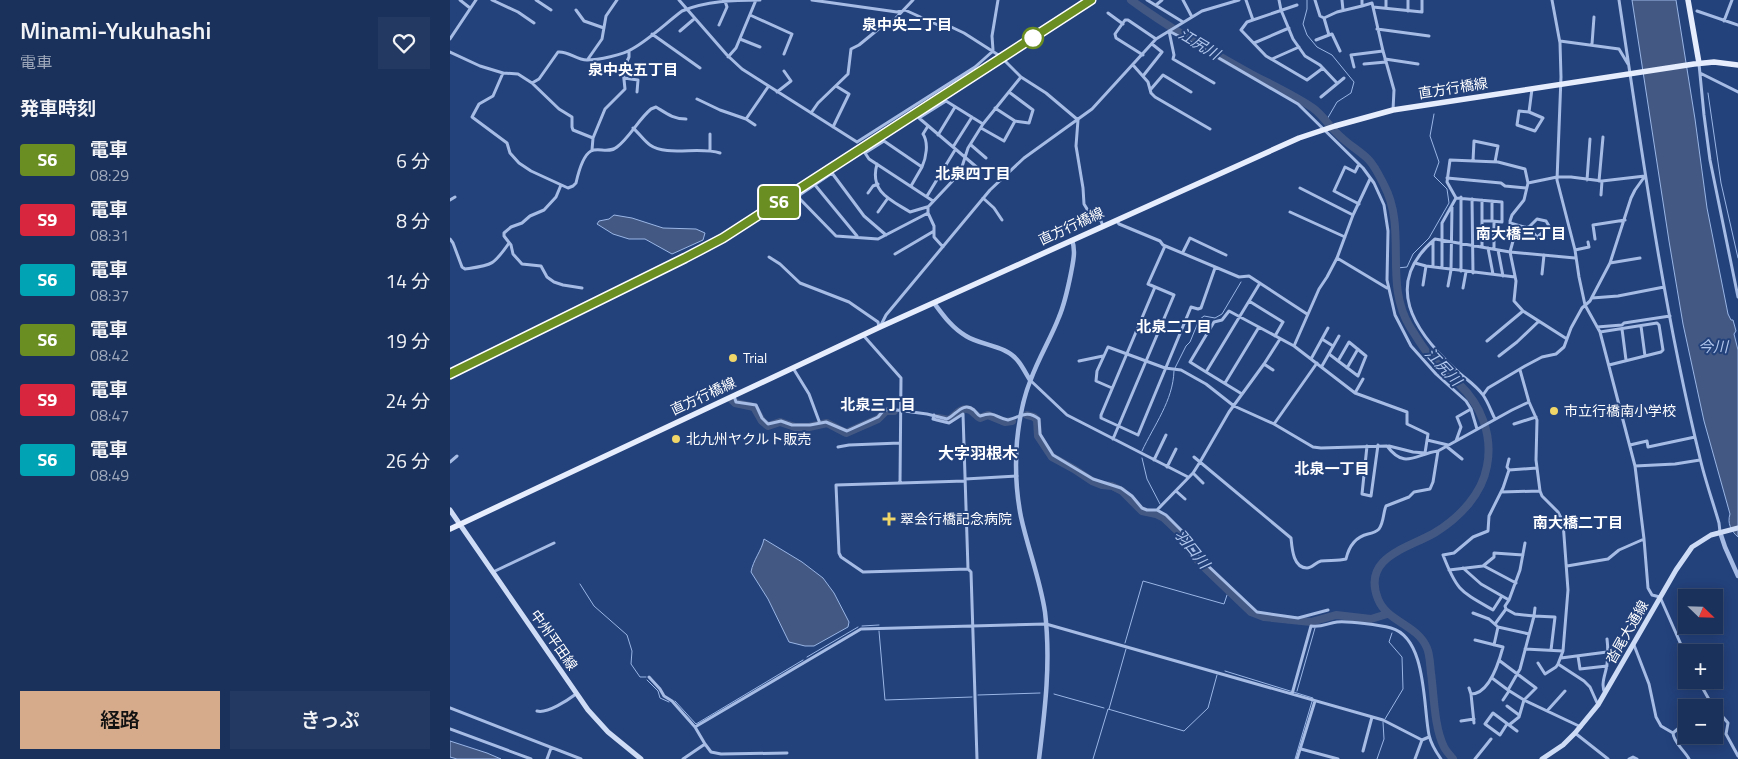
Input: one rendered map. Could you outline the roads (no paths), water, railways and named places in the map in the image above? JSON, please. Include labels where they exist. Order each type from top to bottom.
[{"type":"main road","points":[[1688,0],[1697,63]]},
{"type":"main road","name":"直方行橋線","points":[[450,529],[880,327],[1276,147],[1323,130],[1393,110],[1697,63],[1714,62],[1738,65]]},
{"type":"main road","name":"中州平田線","points":[[450,510],[601,725],[641,759]]},
{"type":"main road","name":"沓尾大通線","points":[[1542,759],[1563,745],[1598,705],[1676,570],[1692,547],[1704,538],[1738,528]]},
{"type":"street","points":[[460,0],[470,8]]},
{"type":"street","points":[[450,39],[476,0]]},
{"type":"street","points":[[492,0],[518,12],[534,23]]},
{"type":"street","points":[[536,0],[551,10]]},
{"type":"street","points":[[588,60],[602,39],[606,16],[617,0]]},
{"type":"street","points":[[679,0],[728,57],[742,69],[857,142],[975,67],[993,51]]},
{"type":"street","points":[[728,57],[736,48],[756,0]]},
{"type":"street","points":[[532,84],[539,79],[558,52],[568,52],[580,59],[588,60],[629,51],[686,9],[702,4],[760,0]]},
{"type":"street","points":[[813,0],[897,12],[905,10],[938,26],[947,25],[993,51],[1021,77],[1046,93],[1078,120]]},
{"type":"street","points":[[993,51],[992,36],[998,0]]},
{"type":"street","points":[[1147,0],[1183,22]]},
{"type":"street","points":[[1156,5],[1162,0]]},
{"type":"street","points":[[1183,0],[1192,17]]},
{"type":"street","points":[[880,327],[886,315],[982,198],[1024,158],[1092,109],[1143,55],[1156,38],[1211,8],[1239,0]]},
{"type":"street","points":[[1246,0],[1253,20]]},
{"type":"street","points":[[1279,0],[1289,28],[1305,56],[1323,68],[1337,83]]},
{"type":"street","points":[[1315,0],[1320,16],[1324,18],[1329,35]]},
{"type":"street","points":[[1342,0],[1343,10]]},
{"type":"street","points":[[1362,0],[1362,6]]},
{"type":"street","points":[[1386,0],[1386,8]]},
{"type":"street","points":[[1408,0],[1408,11]]},
{"type":"street","points":[[1324,18],[1343,10],[1372,4],[1373,7],[1422,12],[1422,0]]},
{"type":"street","points":[[1552,0],[1560,41],[1561,84],[1557,177],[1560,195],[1576,258],[1585,305],[1600,332],[1635,466],[1648,588],[1652,595],[1660,597],[1681,644]]},
{"type":"street","points":[[1618,0],[1632,73],[1645,176],[1670,316],[1695,437],[1700,460],[1723,532],[1725,547],[1738,576]]},
{"type":"street","points":[[1724,21],[1732,0]]},
{"type":"street","points":[[811,113],[818,103],[848,74],[851,49],[859,45],[881,26],[895,19],[911,1]]},
{"type":"street","points":[[719,24],[727,7],[725,2]]},
{"type":"street","points":[[1297,5],[1247,22],[1241,30],[1272,59],[1307,80],[1323,68]]},
{"type":"street","points":[[1373,7],[1377,29],[1394,90],[1393,110]]},
{"type":"street","points":[[576,10],[584,21],[604,28]]},
{"type":"street","points":[[1697,11],[1738,26]]},
{"type":"street","points":[[1108,13],[1123,24]]},
{"type":"street","points":[[750,15],[792,34],[784,54]]},
{"type":"street","points":[[1592,44],[1594,17]]},
{"type":"street","points":[[680,31],[694,19]]},
{"type":"street","points":[[1143,55],[1116,38],[1115,34],[1125,20],[1128,20],[1156,38]]},
{"type":"street","points":[[1254,43],[1289,28]]},
{"type":"street","points":[[1377,29],[1429,36]]},
{"type":"street","points":[[1169,31],[1174,55],[1173,59],[1214,83]]},
{"type":"street","points":[[1169,31],[1298,104],[1359,164],[1382,199],[1387,221],[1388,288],[1395,315],[1411,346],[1436,374],[1460,395],[1472,409],[1478,429]]},
{"type":"street","points":[[652,34],[700,68]]},
{"type":"street","points":[[1316,40],[1332,34],[1340,51]]},
{"type":"street","points":[[740,39],[760,47]]},
{"type":"street","points":[[1560,41],[1592,44],[1621,50],[1629,64]]},
{"type":"street","points":[[1143,76],[1162,52],[1152,44]]},
{"type":"street","points":[[1272,59],[1299,47]]},
{"type":"street","points":[[503,73],[493,96],[479,104],[472,117],[507,143],[510,154],[519,163],[540,176],[568,188],[573,186],[585,157],[592,150],[593,138],[605,109],[625,90],[623,70],[629,57],[629,51]]},
{"type":"street","points":[[1354,67],[1351,55],[1383,51]]},
{"type":"street","points":[[450,52],[480,66],[503,73],[518,74],[559,109],[572,117],[572,128],[574,130],[593,138]]},
{"type":"street","points":[[1364,64],[1385,60],[1418,64]]},
{"type":"street","points":[[1697,63],[1713,174],[1738,297]]},
{"type":"street","points":[[1133,65],[1143,76],[1155,97],[1210,129]]},
{"type":"street","points":[[777,92],[790,81],[784,71]]},
{"type":"street","points":[[1699,72],[1738,92]]},
{"type":"street","points":[[1150,89],[1162,75],[1191,92]]},
{"type":"street","points":[[877,164],[876,179],[880,193],[910,212],[928,207],[960,173],[965,157],[982,126],[1021,77]]},
{"type":"street","points":[[624,78],[638,80],[637,92]]},
{"type":"street","points":[[1321,97],[1344,78]]},
{"type":"street","points":[[833,127],[849,94],[836,86]]},
{"type":"street","points":[[746,118],[768,87]]},
{"type":"street","points":[[1530,112],[1532,89]]},
{"type":"street","points":[[996,108],[1016,120],[1028,124],[1033,110],[1008,92]]},
{"type":"street","points":[[697,99],[720,110],[746,118],[755,125]]},
{"type":"street","points":[[980,170],[919,118],[946,101],[972,117],[1004,141],[1016,120]]},
{"type":"street","points":[[592,150],[606,151],[616,148],[647,113],[655,107],[676,118],[686,119]]},
{"type":"street","points":[[938,135],[955,107]]},
{"type":"street","points":[[1519,111],[1530,112],[1543,118],[1536,131],[1517,125],[1519,111]]},
{"type":"street","points":[[927,196],[972,117]]},
{"type":"street","points":[[1078,120],[1076,146],[1084,204],[1090,214],[1101,221],[1104,226]]},
{"type":"street","points":[[911,186],[926,158],[926,138],[922,134],[928,126]]},
{"type":"street","points":[[633,128],[649,144],[662,150],[710,150],[720,153]]},
{"type":"street","points":[[710,134],[710,150]]},
{"type":"street","points":[[1601,196],[1603,136]]},
{"type":"street","points":[[1588,180],[1590,139]]},
{"type":"street","points":[[922,167],[884,141],[865,153],[869,160],[934,200]]},
{"type":"street","points":[[1473,162],[1474,141],[1498,146],[1495,162]]},
{"type":"street","points":[[971,145],[986,158]]},
{"type":"street","points":[[1456,198],[1447,182],[1450,160],[1495,162],[1525,168],[1528,183],[1524,200],[1512,215],[1510,223],[1513,241],[1510,252],[1515,277],[1514,301],[1523,311],[1567,339]]},
{"type":"street","points":[[1359,164],[1356,172],[1346,167],[1334,191],[1359,204]]},
{"type":"street","points":[[774,213],[832,173],[864,216],[886,235]]},
{"type":"street","points":[[1528,183],[1557,177],[1600,181],[1645,176]]},
{"type":"street","points":[[1483,395],[1488,388],[1542,357],[1560,351],[1582,308],[1591,298],[1610,263],[1635,190],[1645,176]]},
{"type":"street","points":[[1447,178],[1501,183],[1505,186],[1526,188]]},
{"type":"street","points":[[1294,346],[1319,289],[1337,258],[1352,215],[1370,179]]},
{"type":"street","points":[[868,193],[873,186],[878,184]]},
{"type":"street","points":[[561,185],[556,196],[544,210],[511,227],[504,233],[505,238],[522,264],[541,266],[547,277],[560,284],[582,288]]},
{"type":"street","points":[[815,186],[858,237]]},
{"type":"street","points":[[1300,188],[1352,215]]},
{"type":"street","points":[[450,200],[454,197]]},
{"type":"street","points":[[798,197],[836,236],[878,239],[928,213]]},
{"type":"street","points":[[1456,198],[1462,197],[1502,202],[1502,222],[1482,221]]},
{"type":"street","points":[[1461,271],[1462,197]]},
{"type":"street","points":[[878,212],[888,198]]},
{"type":"street","points":[[982,198],[994,208],[1002,220]]},
{"type":"street","points":[[1442,268],[1442,224],[1456,198]]},
{"type":"street","points":[[1472,199],[1473,273]]},
{"type":"street","points":[[1482,200],[1482,247]]},
{"type":"street","points":[[1492,201],[1494,249]]},
{"type":"street","points":[[928,207],[928,213],[933,220],[934,236],[943,247]]},
{"type":"street","points":[[1448,286],[1451,270],[1452,207]]},
{"type":"street","points":[[1290,212],[1344,237]]},
{"type":"street","points":[[1510,223],[1528,227],[1536,238],[1549,226],[1546,220],[1537,219],[1528,227]]},
{"type":"street","points":[[1116,220],[1119,224],[1160,241],[1165,246],[1215,268],[1239,277],[1250,276],[1307,314]]},
{"type":"street","points":[[1595,240],[1593,225],[1624,220]]},
{"type":"street","points":[[895,254],[934,231]]},
{"type":"street","points":[[1182,252],[1190,238],[1226,255]]},
{"type":"street","points":[[450,239],[462,267],[465,268],[494,263],[509,243]]},
{"type":"street","points":[[1494,420],[1483,395],[1471,381],[1456,371],[1430,344],[1413,317],[1406,291],[1415,263],[1424,249],[1435,239],[1510,252],[1576,258]]},
{"type":"street","points":[[1039,759],[1047,680],[1046,624],[1039,582],[1022,518],[1016,476],[1017,441],[1021,415],[1030,380],[1054,329],[1064,301],[1074,255],[1072,240]]},
{"type":"street","points":[[1433,241],[1433,266]]},
{"type":"street","points":[[1574,250],[1589,248],[1588,242]]},
{"type":"street","points":[[1113,439],[1174,295],[1148,284],[1165,246]]},
{"type":"street","points":[[1488,248],[1493,274]]},
{"type":"street","points":[[1498,250],[1503,276]]},
{"type":"street","points":[[1542,274],[1544,255]]},
{"type":"street","points":[[769,258],[780,264],[800,283],[849,302],[878,322],[880,327]]},
{"type":"street","points":[[1337,258],[1388,288]]},
{"type":"street","points":[[1610,263],[1640,258]]},
{"type":"street","points":[[1415,263],[1451,270],[1515,277]]},
{"type":"street","points":[[1423,284],[1426,266]]},
{"type":"street","points":[[1155,287],[1126,353],[1101,418],[1138,435],[1192,307],[1201,308],[1215,268]]},
{"type":"street","points":[[1463,288],[1466,272]]},
{"type":"street","points":[[1206,372],[1260,283]]},
{"type":"street","points":[[1591,298],[1618,296],[1665,286]]},
{"type":"street","points":[[1249,301],[1282,322],[1275,336]]},
{"type":"street","points":[[934,303],[949,322],[967,337],[1012,355],[1030,380],[1067,414],[1188,477]]},
{"type":"street","points":[[1242,394],[1190,362],[1214,322],[1222,320],[1229,311],[1294,346],[1355,393],[1408,412],[1407,424],[1428,434],[1425,453]]},
{"type":"street","points":[[1487,340],[1523,311]]},
{"type":"street","points":[[1597,327],[1622,325],[1624,323],[1670,316]]},
{"type":"street","points":[[1499,356],[1539,321]]},
{"type":"street","points":[[1600,332],[1657,323],[1659,325],[1663,350],[1661,352],[1609,365]]},
{"type":"street","points":[[1641,326],[1645,356]]},
{"type":"street","points":[[1225,383],[1259,327]]},
{"type":"street","points":[[1311,359],[1328,328]]},
{"type":"street","points":[[1622,329],[1626,360]]},
{"type":"street","points":[[863,336],[901,378],[900,483]]},
{"type":"street","points":[[1322,366],[1339,336]]},
{"type":"street","points":[[1157,510],[1200,462],[1222,424],[1280,338]]},
{"type":"street","points":[[1322,339],[1333,346]]},
{"type":"street","points":[[1329,354],[1338,361],[1347,368],[1358,376],[1366,356],[1349,342],[1338,361]]},
{"type":"street","points":[[1112,388],[1096,381],[1097,371],[1108,347],[1165,368],[1181,370],[1206,384],[1234,406],[1274,424],[1313,447],[1378,445],[1425,453],[1438,451],[1529,402]]},
{"type":"street","points":[[1347,368],[1358,349]]},
{"type":"street","points":[[1079,361],[1104,356]]},
{"type":"street","points":[[1264,364],[1274,370]]},
{"type":"street","points":[[1274,424],[1317,364]]},
{"type":"street","points":[[793,368],[809,394],[819,422]]},
{"type":"street","points":[[1520,370],[1529,402],[1537,420],[1537,468],[1540,490],[1542,496],[1561,516],[1567,566],[1568,598],[1561,658],[1556,667],[1545,674],[1538,663]]},
{"type":"street","points":[[1355,393],[1363,379]]},
{"type":"street","points":[[734,396],[736,402],[756,405],[762,418],[768,424],[782,420],[792,425],[810,426],[826,422],[844,431],[878,417],[885,410],[901,410],[949,418],[958,410],[966,407],[974,410],[980,416],[991,413],[1008,420],[1025,413],[1030,414],[1038,418],[1040,434],[1053,456],[1093,479],[1121,488],[1142,508],[1157,510],[1166,515],[1184,534],[1193,550],[1217,576],[1257,612],[1298,618],[1328,610]]},
{"type":"street","points":[[1456,441],[1461,427],[1457,417],[1472,409]]},
{"type":"street","points":[[934,415],[933,419],[949,423],[963,414],[968,569],[971,572],[977,759]]},
{"type":"street","points":[[1514,424],[1536,416]]},
{"type":"street","points":[[1154,460],[1166,435]]},
{"type":"street","points":[[1630,445],[1647,441],[1648,447],[1695,437]]},
{"type":"street","points":[[1427,440],[1447,446],[1462,459]]},
{"type":"street","points":[[838,447],[900,443]]},
{"type":"street","points":[[1367,446],[1362,494],[1371,496],[1378,445]]},
{"type":"street","points":[[1387,446],[1396,456],[1403,460],[1425,453]]},
{"type":"street","points":[[1167,466],[1176,449]]},
{"type":"street","points":[[1194,457],[1291,538],[1292,551],[1298,564],[1309,568],[1318,561],[1346,559],[1350,546],[1354,541],[1375,532],[1380,527],[1386,506],[1409,498],[1414,492],[1430,489],[1438,451]]},
{"type":"street","points":[[450,462],[457,456]]},
{"type":"street","points":[[1502,596],[1493,610],[1464,594],[1453,580],[1443,555],[1454,553],[1472,537],[1488,532],[1488,516],[1509,470],[1509,459]]},
{"type":"street","points":[[1635,466],[1675,464],[1700,460]]},
{"type":"street","points":[[1509,470],[1537,468]]},
{"type":"street","points":[[1192,473],[1203,483]]},
{"type":"street","points":[[968,569],[863,572],[839,556],[836,485],[1016,476]]},
{"type":"street","points":[[1500,492],[1540,490]]},
{"type":"street","points":[[1176,491],[1185,499]]},
{"type":"street","points":[[1567,566],[1608,559],[1619,550],[1644,539]]},
{"type":"street","points":[[493,572],[554,542]]},
{"type":"street","points":[[1494,645],[1496,626],[1506,609],[1505,606],[1516,583],[1525,543]]},
{"type":"street","points":[[1484,566],[1494,557],[1494,553],[1523,555]]},
{"type":"street","points":[[1449,570],[1484,566],[1516,583]]},
{"type":"street","points":[[1463,568],[1481,584],[1509,600]]},
{"type":"street","points":[[1504,700],[1518,675],[1535,608]]},
{"type":"street","points":[[1506,609],[1516,614],[1555,617],[1551,650]]},
{"type":"street","points":[[1473,613],[1489,619],[1496,626],[1529,634]]},
{"type":"street","points":[[1292,694],[1311,626],[1318,627],[1341,622],[1391,628],[1401,633],[1408,641],[1418,662],[1429,737],[1441,759]]},
{"type":"street","points":[[695,727],[861,630],[1046,624],[1383,720],[1422,740]]},
{"type":"street","points":[[1605,693],[1603,690],[1604,674],[1607,666],[1607,639]]},
{"type":"street","points":[[1471,694],[1480,692],[1492,678],[1500,661],[1503,647],[1475,640]]},
{"type":"street","points":[[1633,644],[1649,684],[1656,718],[1661,726],[1673,733]]},
{"type":"street","points":[[1525,649],[1563,651]]},
{"type":"street","points":[[1561,658],[1607,652]]},
{"type":"street","points":[[1578,656],[1580,670],[1607,666]]},
{"type":"street","points":[[1500,661],[1536,688],[1524,700],[1519,715],[1508,725],[1500,735],[1485,724],[1493,713],[1508,725],[1517,731]]},
{"type":"street","points":[[1558,664],[1590,687],[1598,705]]},
{"type":"street","points":[[649,677],[664,696],[672,701],[695,727],[711,752],[721,754],[787,753]]},
{"type":"street","points":[[1492,678],[1524,700],[1581,726]]},
{"type":"street","points":[[1461,721],[1474,721],[1469,688]]},
{"type":"street","points":[[1547,711],[1565,691]]},
{"type":"street","points":[[537,711],[541,712],[561,704],[577,693]]},
{"type":"street","points":[[1298,759],[1315,701]]},
{"type":"street","points":[[1507,706],[1519,715]]},
{"type":"street","points":[[450,708],[581,759]]},
{"type":"street","points":[[1363,751],[1372,717]]},
{"type":"street","points":[[1723,717],[1728,723],[1726,734],[1738,756],[1734,759]]},
{"type":"street","points":[[1673,733],[1678,729]]},
{"type":"street","points":[[450,730],[531,759]]},
{"type":"street","points":[[1575,733],[1605,759]]},
{"type":"street","points":[[1673,733],[1673,738],[1689,759]]},
{"type":"street","points":[[1415,759],[1422,740],[1429,737]]},
{"type":"street","points":[[1475,759],[1491,739]]},
{"type":"street","points":[[682,759],[705,744]]},
{"type":"street","points":[[547,759],[552,748]]},
{"type":"street","points":[[1300,749],[1338,759]]},
{"type":"street","points":[[1629,759],[1633,757],[1637,759]]},
{"type":"water","name":"今川","points":[[1632,0],[1676,0],[1707,208],[1728,314],[1731,320],[1733,320],[1736,331],[1734,334],[1738,350],[1738,537],[1729,524],[1730,514],[1704,421],[1683,324]]},
{"type":"water","points":[[614,215],[632,218],[663,228],[696,229],[705,233],[703,240],[672,254],[645,239],[629,239],[613,234],[597,224],[599,221],[609,219]]},
{"type":"water","points":[[764,539],[802,562],[823,578],[834,593],[849,622],[848,627],[814,646],[789,642],[768,599],[751,572]]},
{"type":"water","points":[[450,741],[501,759],[457,759],[450,757]]},
{"type":"waterway","name":"江尻川","points":[[1131,0],[1190,39],[1313,108],[1337,134],[1368,159],[1384,185],[1391,202],[1394,220],[1396,275],[1402,310],[1410,327],[1427,353],[1474,401],[1487,432],[1487,466],[1480,486],[1469,504],[1436,532],[1391,555],[1382,563],[1376,573],[1375,584],[1382,607],[1416,633],[1427,648],[1438,730],[1444,747],[1453,759]]},
{"type":"waterway","points":[[1307,0],[1303,24],[1307,35],[1317,47],[1332,55],[1354,82],[1351,93],[1337,102],[1326,121]]},
{"type":"waterway","points":[[1708,93],[1721,183],[1738,258]]},
{"type":"waterway","points":[[1397,268],[1407,267],[1413,254],[1429,238],[1449,203],[1447,189],[1434,176],[1439,162],[1430,136],[1434,114]]},
{"type":"waterway","points":[[1175,368],[1190,342],[1199,320],[1204,316],[1215,318],[1222,314],[1241,282]]},
{"type":"waterway","points":[[1142,451],[1167,403],[1174,371]]},
{"type":"waterway","name":"羽口川","points":[[732,400],[735,403],[754,407],[762,421],[768,426],[780,422],[795,427],[809,427],[827,423],[846,433],[878,419],[886,411],[894,411]]},
{"type":"waterway","name":"羽口川","points":[[938,418],[949,420],[961,410],[967,409],[980,418],[988,415],[1005,422],[1012,421]]},
{"type":"waterway","name":"羽口川","points":[[1027,415],[1037,420],[1038,436],[1052,457],[1092,481],[1112,486],[1122,491],[1142,511],[1164,518],[1182,535],[1192,554],[1203,566],[1251,612],[1264,617],[1311,622],[1336,615],[1371,619],[1387,614]]},
{"type":"waterway","points":[[1142,458],[1147,479],[1160,504]]},
{"type":"waterway","points":[[1125,643],[1143,581],[1224,604],[1227,595]]},
{"type":"waterway","points":[[580,584],[594,606],[627,635],[632,651],[631,664],[640,677],[646,677]]},
{"type":"waterway","points":[[862,626],[879,625]]},
{"type":"waterway","points":[[807,657],[858,627]]},
{"type":"waterway","points":[[1297,691],[1315,628]]},
{"type":"waterway","points":[[879,631],[885,700],[972,697]]},
{"type":"waterway","points":[[1385,719],[1403,689],[1402,657],[1389,642],[1392,633]]},
{"type":"waterway","points":[[1109,709],[1126,649]]},
{"type":"waterway","points":[[675,701],[696,724],[803,660]]},
{"type":"waterway","points":[[1225,671],[1313,698],[1295,759]]},
{"type":"waterway","points":[[1093,759],[1108,709],[1184,731],[1208,708],[1217,675]]},
{"type":"waterway","points":[[647,680],[658,691],[660,698],[669,702]]},
{"type":"waterway","points":[[978,695],[1040,693]]},
{"type":"waterway","points":[[1054,694],[1104,708]]},
{"type":"waterway","points":[[1377,759],[1384,739],[1383,722]]},
{"type":"railway","points":[[450,374],[723,238],[1091,0]]},
{"type":"train","name":"S6","points":[[450,374],[723,238],[1091,0]]},
{"type":"place","name":"Trial","points":[[733,358]]},
{"type":"place","name":"市立行橋南小学校","points":[[1554,411]]},
{"type":"place","name":"北九州ヤクルト販売","points":[[676,439]]},
{"type":"place","name":"翠会行橋記念病院","points":[[889,519]]},
{"type":"district","name":"泉中央二丁目","points":[[907,25]]},
{"type":"district","name":"泉中央五丁目","points":[[633,70]]},
{"type":"district","name":"北泉四丁目","points":[[973,174]]},
{"type":"district","name":"南大橋三丁目","points":[[1521,234]]},
{"type":"district","name":"北泉二丁目","points":[[1174,327]]},
{"type":"district","name":"北泉三丁目","points":[[878,405]]},
{"type":"district","name":"大字羽根木","points":[[978,453]]},
{"type":"district","name":"北泉一丁目","points":[[1332,469]]},
{"type":"district","name":"南大橋二丁目","points":[[1578,523]]}]
